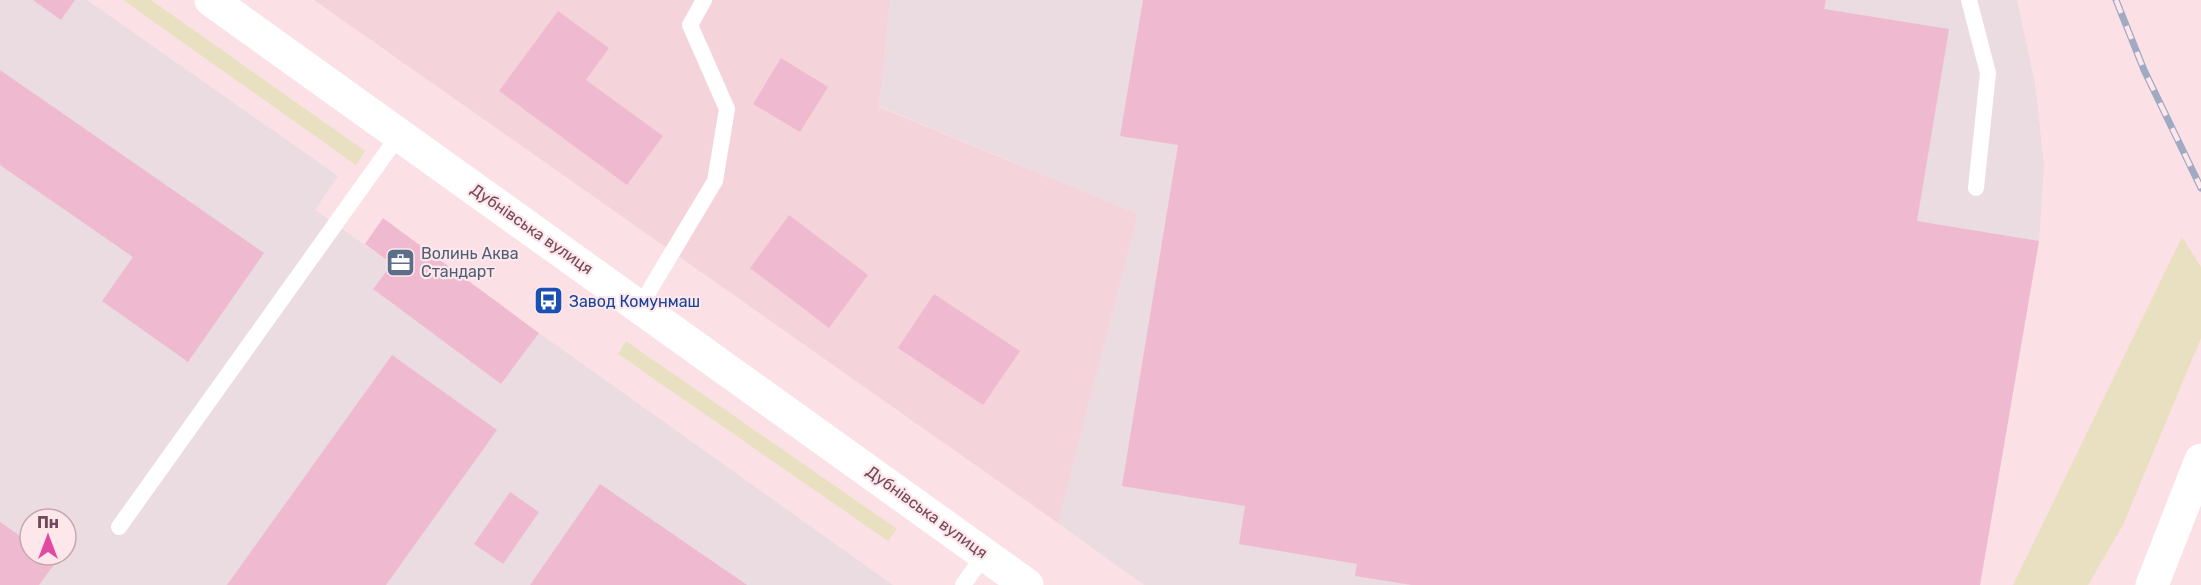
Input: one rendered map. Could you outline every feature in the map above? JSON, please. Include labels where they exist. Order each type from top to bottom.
[{"type":"main road","name":"Дубнівська вулиця","points":[[228,6],[399,135],[1028,585]]},
{"type":"main road","points":[[2152,585],[2201,460]]},
{"type":"lane","points":[[640,306],[715,181],[727,109],[690,25],[704,0]]},
{"type":"lane","points":[[1969,0],[1988,73],[1976,188]]},
{"type":"lane","points":[[119,527],[399,135]]},
{"type":"lane","points":[[963,585],[985,555]]},
{"type":"shaded area","points":[[0,0],[87,0],[338,176],[315,210],[392,264],[373,289],[501,384],[539,333],[893,585],[0,585]]},
{"type":"shaded area","points":[[123,0],[151,0],[365,151],[356,165]]},
{"type":"shaded area","points":[[314,0],[890,0],[879,107],[1138,214],[1058,523]]},
{"type":"shaded area","points":[[890,0],[2017,0],[2035,84],[2044,165],[2039,241],[1980,585],[1144,585],[1058,523],[1138,214],[879,106]]},
{"type":"shaded area","points":[[2182,237],[2201,267],[2201,338],[2123,525],[2088,585],[2013,585]]},
{"type":"shaded area","points":[[626,341],[897,529],[888,541],[618,354]]},
{"type":"building","points":[[33,0],[75,0],[61,20]]},
{"type":"building","points":[[1143,0],[1826,0],[1824,9],[1949,29],[1917,221],[2039,241],[1980,585],[1412,585],[1355,576],[1357,564],[1239,544],[1245,506],[1122,486],[1178,145],[1120,136]]},
{"type":"building","points":[[558,11],[609,48],[586,80],[663,136],[627,185],[499,91]]},
{"type":"building","points":[[781,58],[828,87],[800,132],[753,104]]},
{"type":"building","points":[[0,70],[264,253],[188,362],[102,301],[133,257],[0,165]]},
{"type":"building","points":[[789,215],[868,275],[829,328],[750,268]]},
{"type":"building","points":[[383,218],[539,333],[501,384],[373,289],[392,264],[365,244]]},
{"type":"building","points":[[934,294],[1020,351],[983,405],[898,348]]},
{"type":"building","points":[[392,355],[497,430],[386,585],[227,585]]},
{"type":"building","points":[[600,484],[747,585],[530,585]]},
{"type":"building","points":[[510,492],[539,512],[503,564],[474,544]]},
{"type":"building","points":[[0,522],[18,535],[18,567],[52,567],[39,585],[0,585]]},
{"type":"railway","points":[[2116,0],[2144,70],[2201,188]]},
{"type":"place","name":"Волинь Аква Стандарт","points":[[400,262]]},
{"type":"place","name":"Завод Комунмаш","points":[[548,301]]}]
